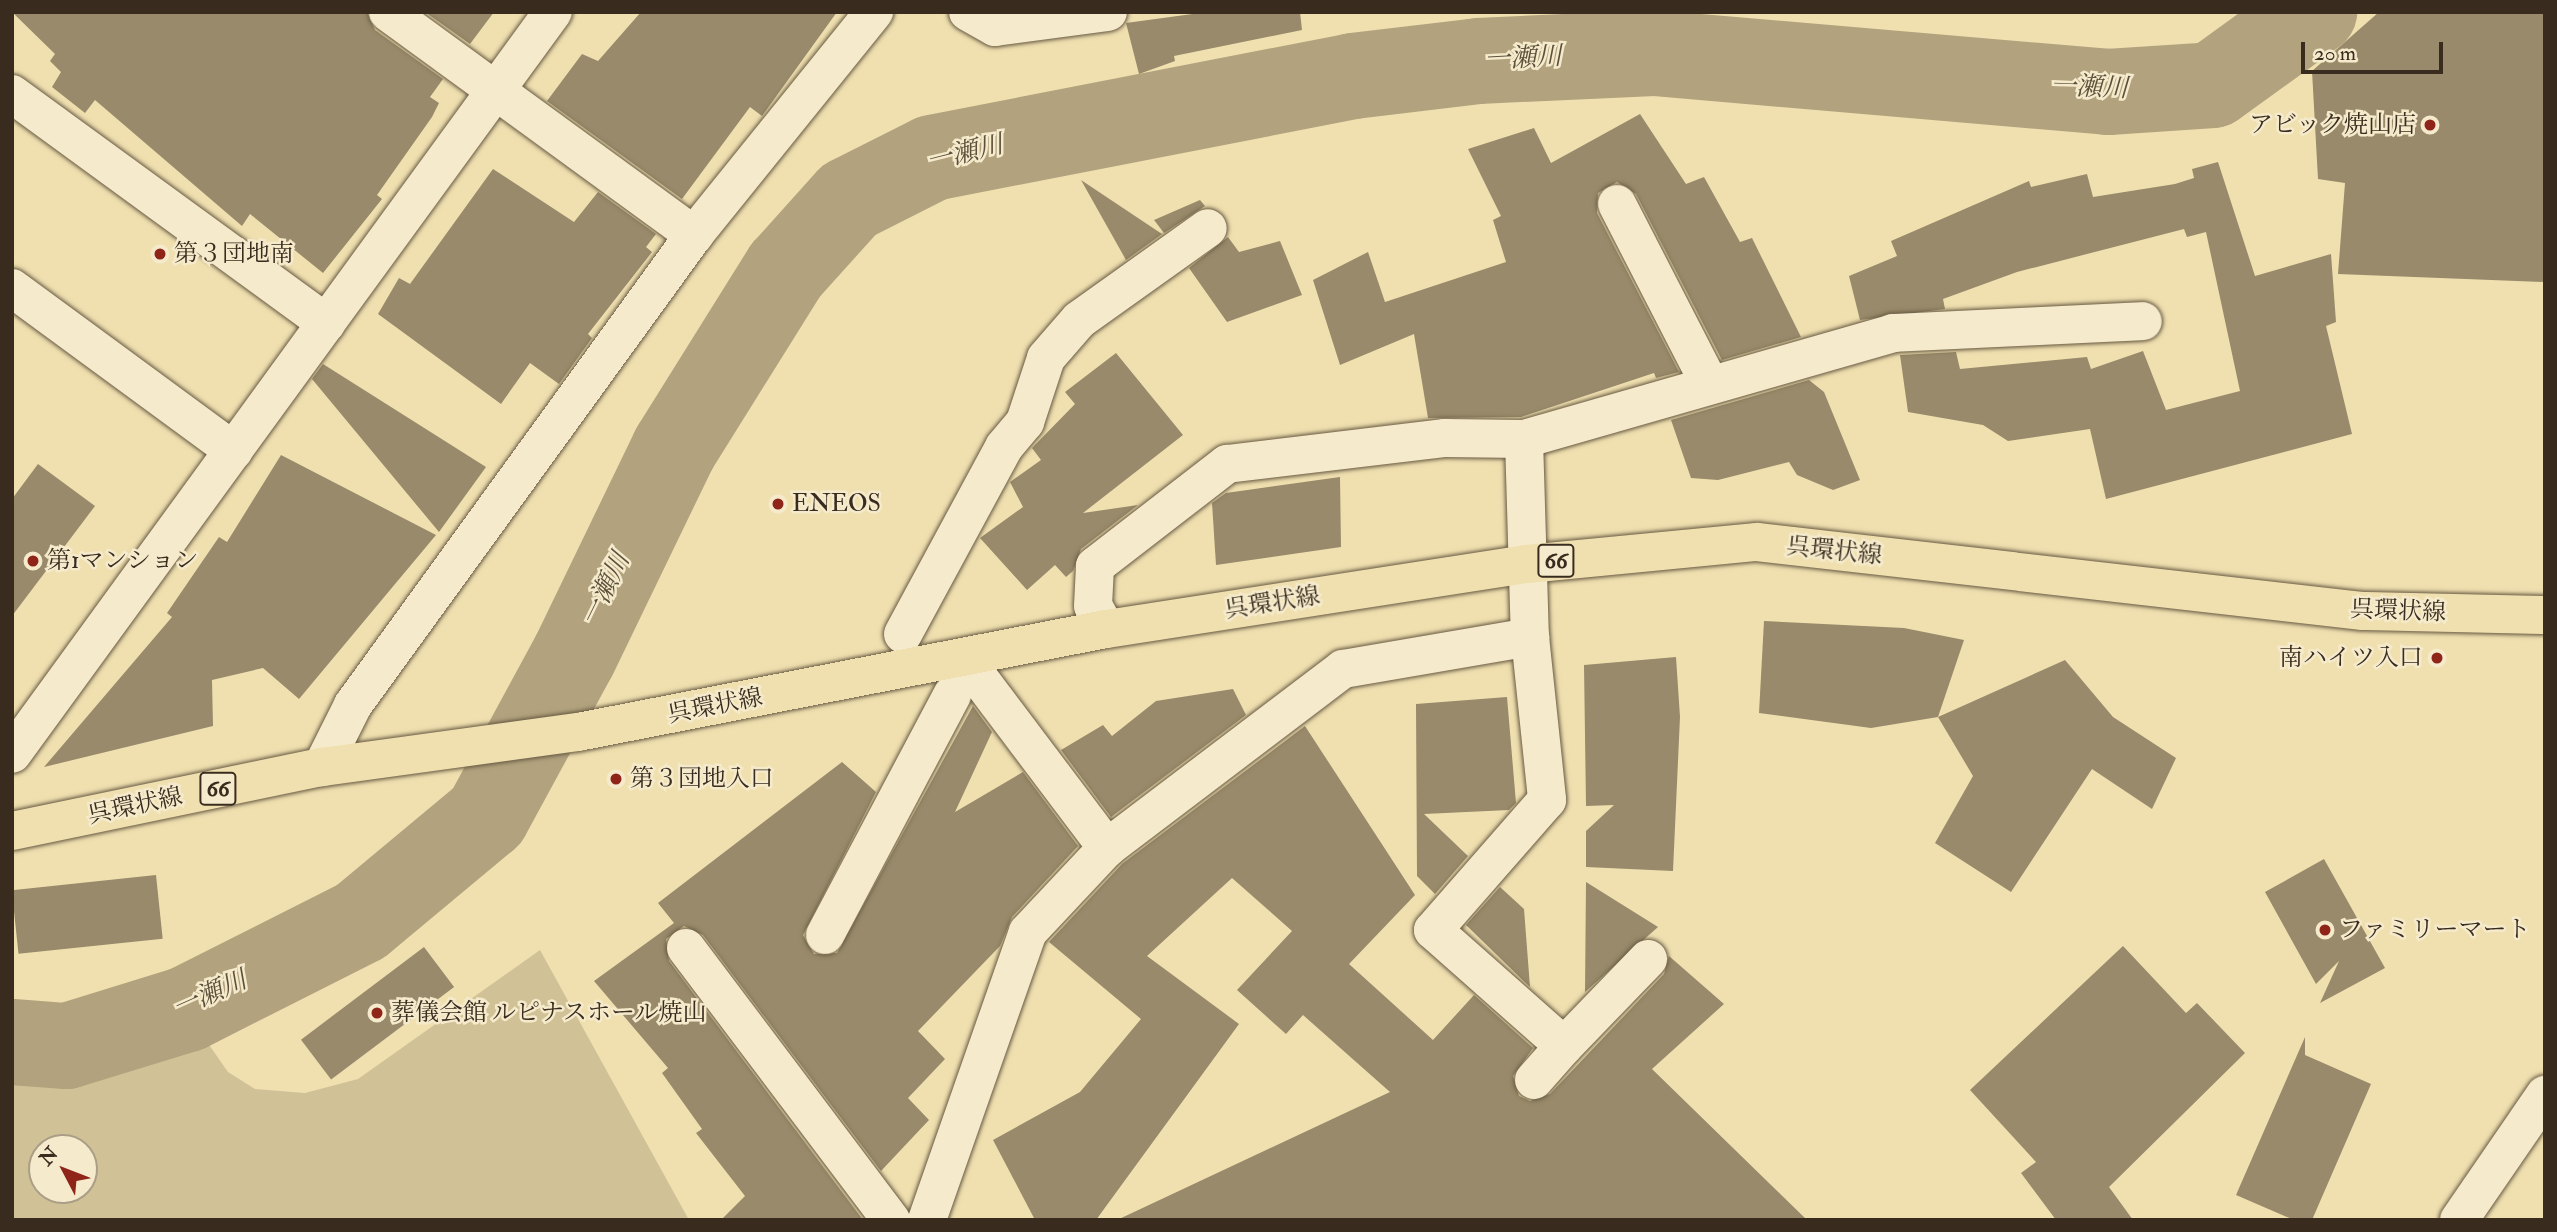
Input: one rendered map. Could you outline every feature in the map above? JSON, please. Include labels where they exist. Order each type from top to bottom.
[{"type":"main road","name":"呉環状線","points":[[12,831],[322,767],[578,732],[1106,629],[1527,564],[1757,542],[2362,611],[2545,615]]},
{"type":"street","points":[[388,12],[694,235]]},
{"type":"street","points":[[12,754],[553,12]]},
{"type":"street","points":[[322,767],[353,705],[694,235],[874,12]]},
{"type":"street","points":[[968,12],[995,27],[1108,12]]},
{"type":"street","points":[[12,94],[326,323]]},
{"type":"street","points":[[1617,204],[1709,383]]},
{"type":"street","points":[[903,634],[1004,447],[1026,422],[1046,358],[1079,320],[1208,228]]},
{"type":"street","points":[[12,288],[234,451]]},
{"type":"street","points":[[1106,629],[1093,606],[1095,566],[1227,464],[1446,438],[1524,439],[1709,383],[1893,334],[2143,321]]},
{"type":"street","points":[[1524,439],[1530,637],[1547,800],[1433,930],[1564,1045]]},
{"type":"street","points":[[927,1220],[1028,932],[1107,848],[1343,669],[1530,637]]},
{"type":"street","points":[[964,658],[1107,848]]},
{"type":"street","points":[[825,935],[952,695]]},
{"type":"street","points":[[686,948],[891,1220]]},
{"type":"street","points":[[1534,1080],[1564,1045],[1648,959]]},
{"type":"street","points":[[2459,1220],[2545,1095]]},
{"type":"shaded area","points":[[540,950],[689,1220],[12,1220],[12,1072],[71,1074],[166,1047],[198,1029],[228,1072],[255,1089],[305,1093],[358,1079]]},
{"type":"building","points":[[12,12],[367,12],[375,30],[443,79],[430,97],[439,103],[377,195],[382,199],[323,273],[250,214],[242,226],[95,100],[85,113],[52,87],[61,72],[50,61],[55,54]]},
{"type":"building","points":[[425,12],[494,12],[470,44]]},
{"type":"building","points":[[641,12],[837,12],[762,116],[750,107],[682,199],[547,101],[582,54],[598,61]]},
{"type":"building","points":[[1207,12],[1300,12],[1302,30],[1174,56],[1175,61],[1139,74],[1126,23]]},
{"type":"building","name":"アビック焼山店","points":[[2379,12],[2545,12],[2545,282],[2338,274],[2345,183],[2318,179],[2312,71]]},
{"type":"building","points":[[1640,114],[1686,184],[1704,177],[1740,242],[1752,238],[1801,337],[1722,360],[1636,194],[1617,182],[1598,193],[1597,213],[1679,372],[1656,378],[1654,373],[1521,417],[1428,418],[1414,334],[1340,365],[1313,280],[1368,252],[1385,302],[1506,262],[1493,220],[1501,216],[1468,149],[1534,128],[1551,163]]},
{"type":"building","points":[[2218,162],[2255,276],[2331,254],[2336,322],[2326,326],[2352,434],[2106,499],[2090,429],[2008,441],[1983,425],[1908,412],[1900,355],[1956,352],[1960,369],[2087,357],[2091,369],[2143,351],[2166,410],[2240,391],[2206,232],[2187,237],[2184,229],[2017,272],[1943,299],[1945,309],[1860,320],[1849,276],[1897,256],[1891,241],[2029,181],[2031,187],[2087,174],[2093,197],[2175,184],[2194,178],[2192,169]]},
{"type":"building","points":[[493,169],[574,222],[598,192],[656,234],[646,247],[652,252],[588,334],[592,338],[559,384],[530,363],[501,404],[378,314],[399,278],[410,284]]},
{"type":"building","points":[[1081,180],[1162,234],[1126,260]]},
{"type":"building","points":[[1200,200],[1205,206],[1164,233],[1154,220]]},
{"type":"building","points":[[1228,237],[1239,252],[1280,241],[1302,295],[1227,322],[1189,268]]},
{"type":"building","points":[[1116,353],[1183,435],[1083,513],[1138,505],[1081,549],[1073,571],[1066,577],[1055,565],[1027,590],[980,538],[1023,507],[1010,482],[1041,460],[1032,448],[1075,404],[1065,392]]},
{"type":"building","points":[[323,364],[486,467],[439,532],[312,379]]},
{"type":"building","points":[[1809,380],[1824,392],[1860,480],[1833,490],[1797,475],[1789,462],[1718,480],[1691,478],[1671,420]]},
{"type":"building","points":[[281,455],[436,535],[299,699],[263,668],[212,680],[213,726],[44,767],[172,617],[167,613],[219,537],[227,542]]},
{"type":"building","name":"第1マンション","points":[[38,464],[95,506],[12,616],[12,499]]},
{"type":"building","points":[[1340,477],[1341,547],[1216,565],[1212,503],[1226,493]]},
{"type":"building","points":[[1764,621],[1904,628],[1964,640],[1938,717],[1871,728],[1759,713]]},
{"type":"building","points":[[1676,657],[1680,717],[1673,871],[1586,867],[1586,831],[1614,805],[1586,806],[1584,665]]},
{"type":"building","points":[[2065,660],[2113,717],[2176,758],[2152,809],[2092,769],[2011,892],[1935,843],[1973,776],[1938,717]]},
{"type":"building","points":[[1233,689],[1246,715],[1111,817],[1061,750],[1103,725],[1112,736],[1156,701]]},
{"type":"building","points":[[1507,697],[1516,803],[1509,810],[1424,814],[1468,856],[1435,894],[1417,876],[1416,704]]},
{"type":"building","points":[[973,706],[992,732],[955,812],[1023,772],[1078,846],[1012,917],[1000,946],[918,1031],[945,1059],[908,1098],[929,1120],[881,1171],[703,935],[684,926],[666,939],[669,961],[863,1220],[721,1220],[745,1196],[696,1133],[702,1129],[662,1073],[668,1068],[594,981],[674,923],[658,903],[842,762],[876,792],[803,935],[814,954],[837,953]]},
{"type":"building","points":[[1305,726],[1415,895],[1349,964],[1433,1040],[1474,995],[1533,1048],[1513,1076],[1519,1096],[1530,1101],[1550,1094],[1664,974],[1669,956],[1724,1004],[1652,1069],[1807,1220],[1117,1220],[1390,1092],[1303,1015],[1286,1034],[1237,990],[1292,931],[1232,878],[1147,956],[1239,1024],[1096,1220],[1035,1220],[993,1140],[1080,1092],[1141,1019],[1049,942],[1122,864]]},
{"type":"building","name":"ファミリーマート","points":[[2324,859],[2385,968],[2320,1003],[2339,961],[2316,984],[2265,892]]},
{"type":"building","points":[[156,875],[163,939],[18,954],[12,890]]},
{"type":"building","points":[[1586,882],[1658,927],[1585,992]]},
{"type":"building","points":[[1500,887],[1524,909],[1530,987],[1466,925]]},
{"type":"building","points":[[2123,946],[2186,1013],[2197,1003],[2245,1053],[2109,1187],[2133,1220],[2056,1220],[2021,1173],[2036,1162],[1970,1090]]},
{"type":"building","name":"葬儀会館 ルピナスホール焼山","points":[[424,947],[454,987],[331,1080],[301,1040]]},
{"type":"building","points":[[2305,1037],[2305,1055],[2371,1084],[2312,1220],[2294,1220],[2236,1195]]},
{"type":"waterway","name":"一瀬川","points":[[12,1042],[67,1046],[187,1009],[361,921],[487,816],[574,656],[674,449],[786,270],[849,200],[932,158],[1353,76],[1478,61],[1654,53],[2108,92],[2213,85],[2314,12]]},
{"type":"place","name":"アビック焼山店","points":[[2430,125]]},
{"type":"place","name":"第３団地南","points":[[160,254]]},
{"type":"place","name":"ENEOS","points":[[778,504]]},
{"type":"place","name":"第1マンション","points":[[33,561]]},
{"type":"place","name":"南ハイツ入口","points":[[2437,658]]},
{"type":"place","name":"第３団地入口","points":[[616,779]]},
{"type":"place","name":"ファミリーマート","points":[[2325,930]]},
{"type":"place","name":"葬儀会館 ルピナスホール焼山","points":[[377,1013]]}]
